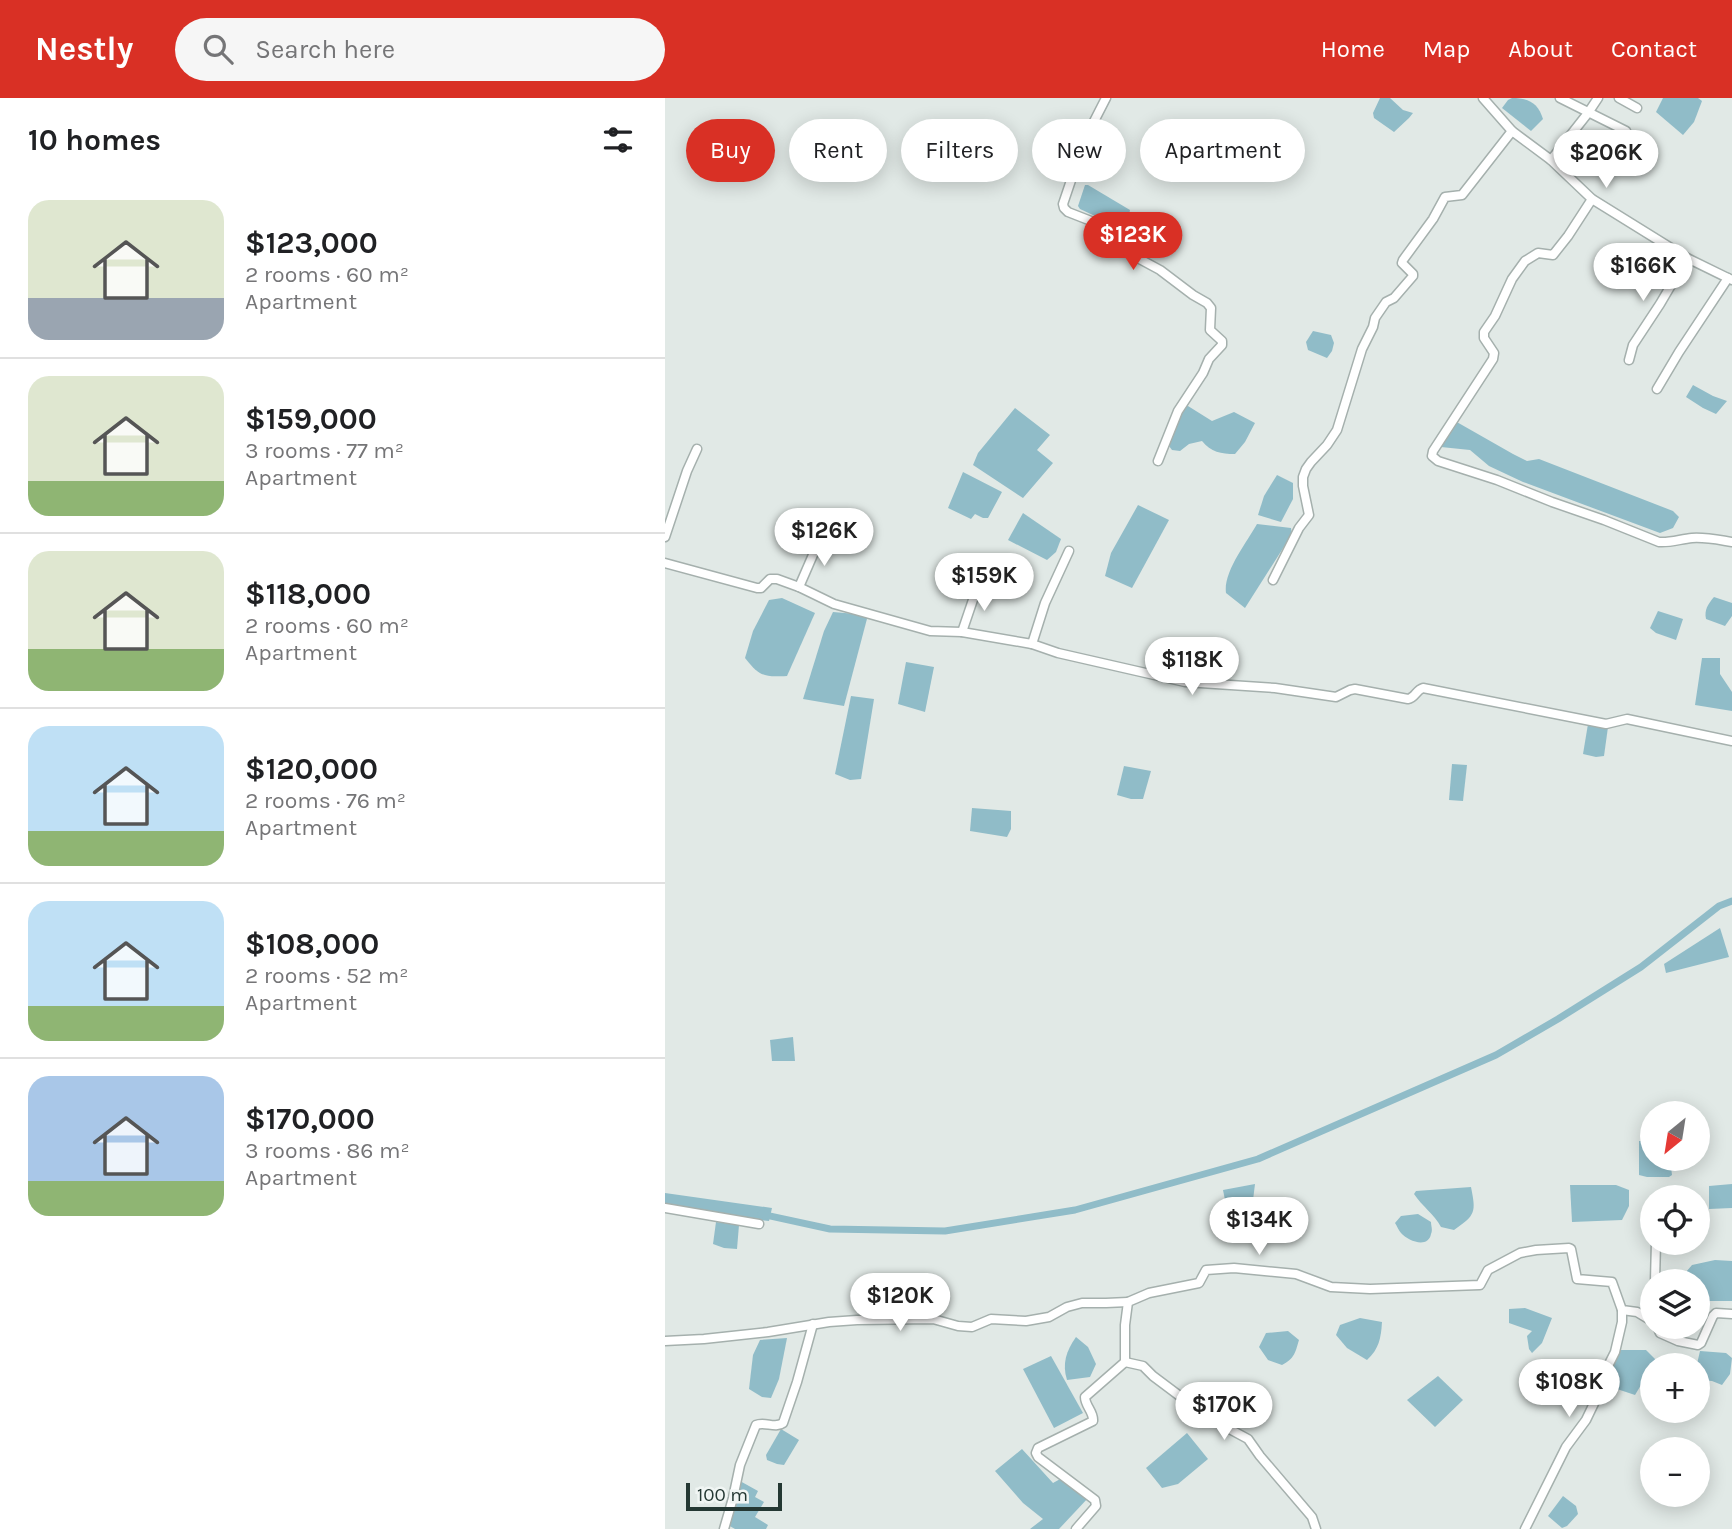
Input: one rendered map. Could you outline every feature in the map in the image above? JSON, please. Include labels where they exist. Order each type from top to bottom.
[{"type":"street","points":[[1106,98],[1085,139],[1063,204],[1064,208],[1091,221],[1115,244],[1160,270],[1207,303],[1211,308],[1210,330],[1222,345],[1209,359],[1178,411],[1158,461]]},
{"type":"street","points":[[1483,98],[1512,131],[1551,160],[1592,198],[1687,258],[1730,279],[1657,388]]},
{"type":"street","points":[[1560,98],[1626,131]]},
{"type":"street","points":[[1551,160],[1598,98]]},
{"type":"street","points":[[1619,98],[1637,108]]},
{"type":"street","points":[[1273,580],[1308,515],[1303,486],[1306,469],[1337,430],[1375,318],[1386,302],[1394,298],[1413,276],[1403,260],[1433,219],[1445,197],[1462,195],[1512,131]]},
{"type":"street","points":[[1592,198],[1553,255],[1538,253],[1525,261],[1511,279],[1495,316],[1484,332],[1484,338],[1494,353],[1493,359],[1432,456],[1438,461],[1497,480],[1659,542],[1703,537],[1732,542]]},
{"type":"street","points":[[1629,360],[1633,345],[1687,258]]},
{"type":"street","points":[[665,537],[697,449]]},
{"type":"street","points":[[799,587],[819,541]]},
{"type":"street","points":[[1033,644],[1045,603],[1069,551]]},
{"type":"street","points":[[665,563],[757,588],[770,579],[777,579],[834,604],[930,631],[963,632],[1033,644],[1058,653],[1185,682],[1275,688],[1336,697],[1355,689],[1408,699],[1413,698],[1418,690],[1423,688],[1605,723],[1627,719],[1732,741]]},
{"type":"street","points":[[963,632],[978,585]]},
{"type":"street","points":[[665,1208],[759,1224]]},
{"type":"street","points":[[665,1341],[755,1334],[838,1321],[921,1318],[972,1327],[991,1320],[1026,1321],[1049,1317],[1066,1307],[1082,1303],[1128,1302],[1149,1293],[1199,1283],[1206,1270],[1234,1268],[1296,1274],[1331,1287],[1370,1289],[1480,1285],[1488,1270],[1520,1253],[1569,1248],[1577,1279],[1612,1282],[1622,1310],[1622,1321],[1615,1352],[1599,1384],[1598,1395],[1586,1420],[1566,1447],[1525,1529]]},
{"type":"street","points":[[1076,1529],[1097,1506],[1095,1500],[1036,1453],[1038,1448],[1093,1421],[1085,1397],[1125,1362],[1128,1302]]},
{"type":"street","points":[[1622,1310],[1640,1314]]},
{"type":"street","points":[[1710,1323],[1716,1313],[1732,1314]]},
{"type":"street","points":[[724,1529],[740,1465],[756,1425],[762,1423],[778,1426],[783,1423],[813,1324]]},
{"type":"street","points":[[1674,1339],[1698,1345],[1703,1339]]},
{"type":"street","points":[[1125,1362],[1143,1366],[1209,1418],[1248,1438],[1312,1517],[1316,1529]]},
{"type":"water","points":[[1380,98],[1390,98],[1403,110],[1413,113],[1394,132],[1374,118],[1373,113]]},
{"type":"water","points":[[1512,98],[1528,100],[1538,109],[1543,119],[1531,131],[1502,108]]},
{"type":"water","points":[[1663,98],[1698,98],[1702,101],[1694,122],[1683,135],[1656,112]]},
{"type":"water","points":[[1085,185],[1130,210],[1129,215],[1110,223],[1080,209],[1078,206]]},
{"type":"water","points":[[1313,331],[1331,335],[1334,343],[1327,358],[1308,350],[1306,342]]},
{"type":"water","points":[[1693,385],[1727,401],[1716,414],[1703,408],[1686,397]]},
{"type":"water","points":[[1188,406],[1212,421],[1234,412],[1255,423],[1235,454],[1217,452],[1202,441],[1189,444],[1180,451],[1172,450],[1166,442],[1182,407]]},
{"type":"water","points":[[1015,408],[1050,435],[1037,450],[1053,463],[1023,498],[973,465],[978,453]]},
{"type":"water","points":[[1455,421],[1527,461],[1539,459],[1673,511],[1679,517],[1673,528],[1660,533],[1523,482],[1489,466],[1470,450],[1441,447]]},
{"type":"water","points":[[963,472],[1002,492],[988,518],[975,514],[971,519],[948,508]]},
{"type":"water","points":[[1277,475],[1293,483],[1293,499],[1281,522],[1258,515],[1264,496]]},
{"type":"water","points":[[1138,505],[1169,520],[1132,588],[1105,576],[1111,553]]},
{"type":"water","points":[[1023,513],[1061,539],[1056,552],[1047,560],[1008,540]]},
{"type":"water","points":[[1257,524],[1291,528],[1292,534],[1245,608],[1226,593],[1226,585],[1232,567]]},
{"type":"water","points":[[1714,597],[1732,603],[1732,616],[1725,626],[1706,619],[1707,607]]},
{"type":"water","points":[[782,598],[815,613],[787,676],[768,676],[755,669],[745,658],[753,631],[769,600]]},
{"type":"water","points":[[1658,611],[1683,619],[1676,640],[1650,628]]},
{"type":"water","points":[[833,612],[868,615],[844,706],[803,699],[824,631]]},
{"type":"water","points":[[1702,658],[1720,658],[1720,674],[1732,692],[1732,711],[1695,705]]},
{"type":"water","points":[[906,662],[934,667],[925,712],[898,704]]},
{"type":"water","points":[[851,696],[874,699],[861,779],[850,780],[835,774]]},
{"type":"water","points":[[1588,724],[1608,727],[1604,756],[1583,754]]},
{"type":"water","points":[[1452,764],[1467,765],[1463,801],[1449,800]]},
{"type":"water","points":[[1124,766],[1151,771],[1143,799],[1117,795]]},
{"type":"water","points":[[972,808],[1011,811],[1011,829],[1007,837],[970,831]]},
{"type":"water","points":[[1720,928],[1729,957],[1666,973],[1664,964]]},
{"type":"water","points":[[793,1037],[795,1061],[772,1061],[770,1040]]},
{"type":"water","points":[[1640,1141],[1640,1171],[1672,1171],[1672,1175],[1639,1175]]},
{"type":"water","points":[[1255,1184],[1252,1208],[1227,1210],[1223,1190]]},
{"type":"water","points":[[1732,1184],[1732,1208],[1710,1209],[1710,1186]]},
{"type":"water","points":[[1570,1185],[1616,1185],[1629,1190],[1629,1206],[1622,1220],[1572,1222]]},
{"type":"water","points":[[1471,1187],[1473,1212],[1454,1230],[1441,1227],[1414,1194],[1416,1191]]},
{"type":"water","points":[[665,1193],[772,1208],[769,1221],[697,1212],[665,1206]]},
{"type":"water","points":[[1418,1214],[1431,1222],[1429,1239],[1422,1242],[1404,1236],[1395,1223],[1401,1216]]},
{"type":"water","points":[[716,1222],[739,1225],[737,1249],[713,1244]]},
{"type":"water","points":[[1715,1260],[1732,1261],[1732,1301],[1710,1301],[1710,1269],[1689,1269],[1692,1265]]},
{"type":"water","points":[[1525,1308],[1552,1318],[1542,1343],[1532,1353],[1527,1336],[1532,1331],[1509,1323],[1509,1309]]},
{"type":"water","points":[[1360,1318],[1382,1322],[1379,1343],[1367,1360],[1347,1348],[1336,1335],[1340,1325]]},
{"type":"water","points":[[1288,1331],[1299,1340],[1292,1357],[1282,1365],[1268,1360],[1259,1347],[1266,1333]]},
{"type":"water","points":[[1076,1337],[1088,1347],[1096,1364],[1090,1377],[1067,1380],[1066,1358]]},
{"type":"water","points":[[787,1338],[779,1379],[771,1398],[762,1397],[749,1389],[753,1355],[760,1340]]},
{"type":"water","points":[[1619,1350],[1646,1350],[1649,1353],[1640,1353],[1640,1387],[1635,1395],[1614,1388],[1604,1379]]},
{"type":"water","points":[[1700,1351],[1726,1353],[1732,1358],[1730,1374],[1722,1385],[1710,1381],[1710,1353]]},
{"type":"water","points":[[1051,1356],[1083,1413],[1054,1428],[1023,1369]]},
{"type":"water","points":[[1438,1376],[1463,1400],[1435,1427],[1407,1400]]},
{"type":"water","points":[[781,1429],[799,1440],[784,1465],[767,1460],[766,1455]]},
{"type":"water","points":[[1187,1433],[1208,1459],[1178,1484],[1162,1488],[1146,1468]]},
{"type":"water","points":[[1022,1449],[1053,1483],[1062,1478],[1089,1497],[1059,1529],[1030,1529],[1043,1519],[1023,1503],[995,1471]]},
{"type":"water","points":[[740,1481],[758,1491],[755,1497],[764,1502],[755,1517],[768,1525],[766,1529],[735,1529],[728,1525]]},
{"type":"water","points":[[1563,1496],[1576,1506],[1578,1514],[1562,1528],[1548,1516]]},
{"type":"waterway","points":[[761,1214],[830,1229],[945,1231],[1075,1210],[1258,1159],[1496,1055],[1641,967],[1719,906],[1732,901]]}]
